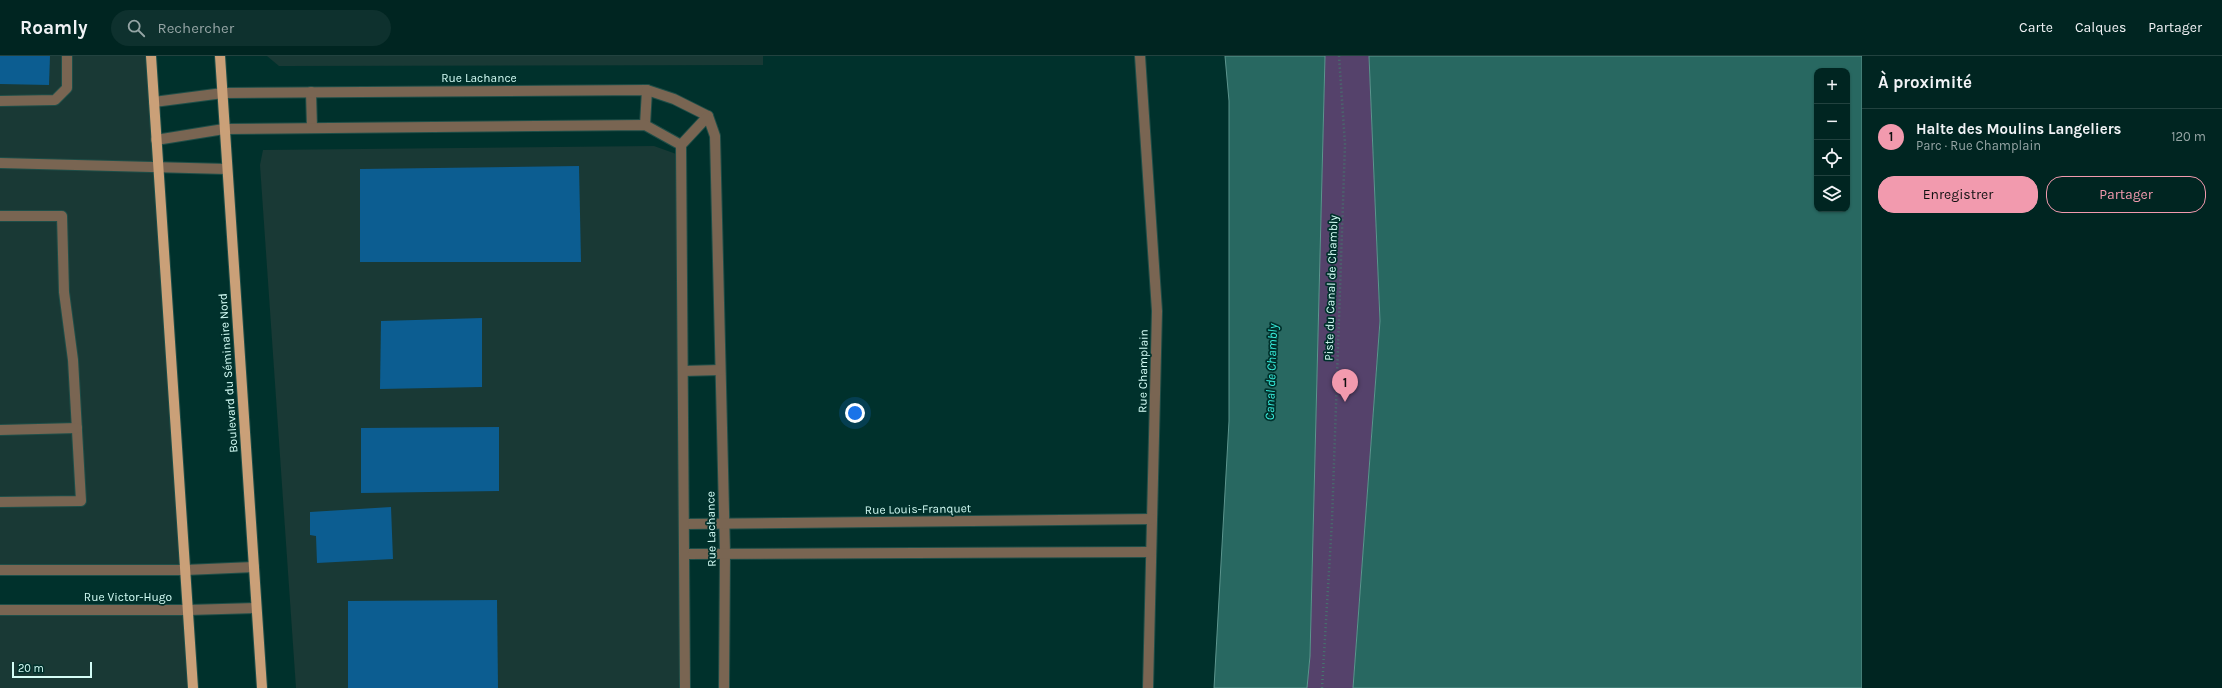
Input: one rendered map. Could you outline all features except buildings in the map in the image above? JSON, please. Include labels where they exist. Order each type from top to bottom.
[{"type":"main road","points":[[151,56],[193,688]]},
{"type":"main road","name":"Boulevard du Séminaire Nord","points":[[220,56],[262,688]]},
{"type":"street","points":[[0,101],[55,100],[67,88],[66,56]]},
{"type":"street","name":"Rue Champlain","points":[[1140,56],[1157,311],[1148,688]]},
{"type":"street","points":[[645,125],[647,90]]},
{"type":"street","name":"Rue Lachance","points":[[154,102],[223,93],[647,90],[674,99],[708,116],[715,136],[725,553],[724,688]]},
{"type":"street","points":[[311,92],[312,128]]},
{"type":"street","points":[[685,688],[681,145],[708,116]]},
{"type":"street","points":[[156,140],[224,129],[645,125],[681,145]]},
{"type":"street","points":[[0,163],[228,169]]},
{"type":"street","points":[[0,216],[62,216],[64,292],[73,360],[81,501],[0,502]]},
{"type":"street","points":[[683,371],[720,370]]},
{"type":"street","points":[[0,430],[77,428]]},
{"type":"street","name":"Rue Louis-Franquet","points":[[684,524],[1152,519]]},
{"type":"street","points":[[684,554],[1151,552]]},
{"type":"street","points":[[0,570],[185,570],[254,567]]},
{"type":"street","name":"Rue Victor-Hugo","points":[[0,610],[188,610],[256,608]]},
{"type":"path","name":"Piste du Canal de Chambly","points":[[1322,688],[1332,521],[1345,144],[1339,56]]},
{"type":"shaded area","points":[[0,56],[150,56],[185,570],[0,570]]},
{"type":"shaded area","points":[[267,56],[763,56],[763,65],[279,66]]},
{"type":"shaded area","points":[[1325,56],[1369,56],[1380,321],[1353,688],[1307,688],[1310,656]]},
{"type":"shaded area","points":[[654,146],[679,155],[683,688],[296,688],[260,165],[263,150]]},
{"type":"shaded area","points":[[0,610],[188,610],[193,688],[0,688]]},
{"type":"water","name":"Canal de Chambly","points":[[1225,56],[1325,56],[1310,656],[1307,688],[1214,688],[1229,421],[1229,101]]},
{"type":"water","points":[[1369,56],[1862,56],[1862,688],[1353,688],[1380,321]]},
{"type":"place","name":"Halte des Moulins Langeliers","points":[[1345,402]]}]
